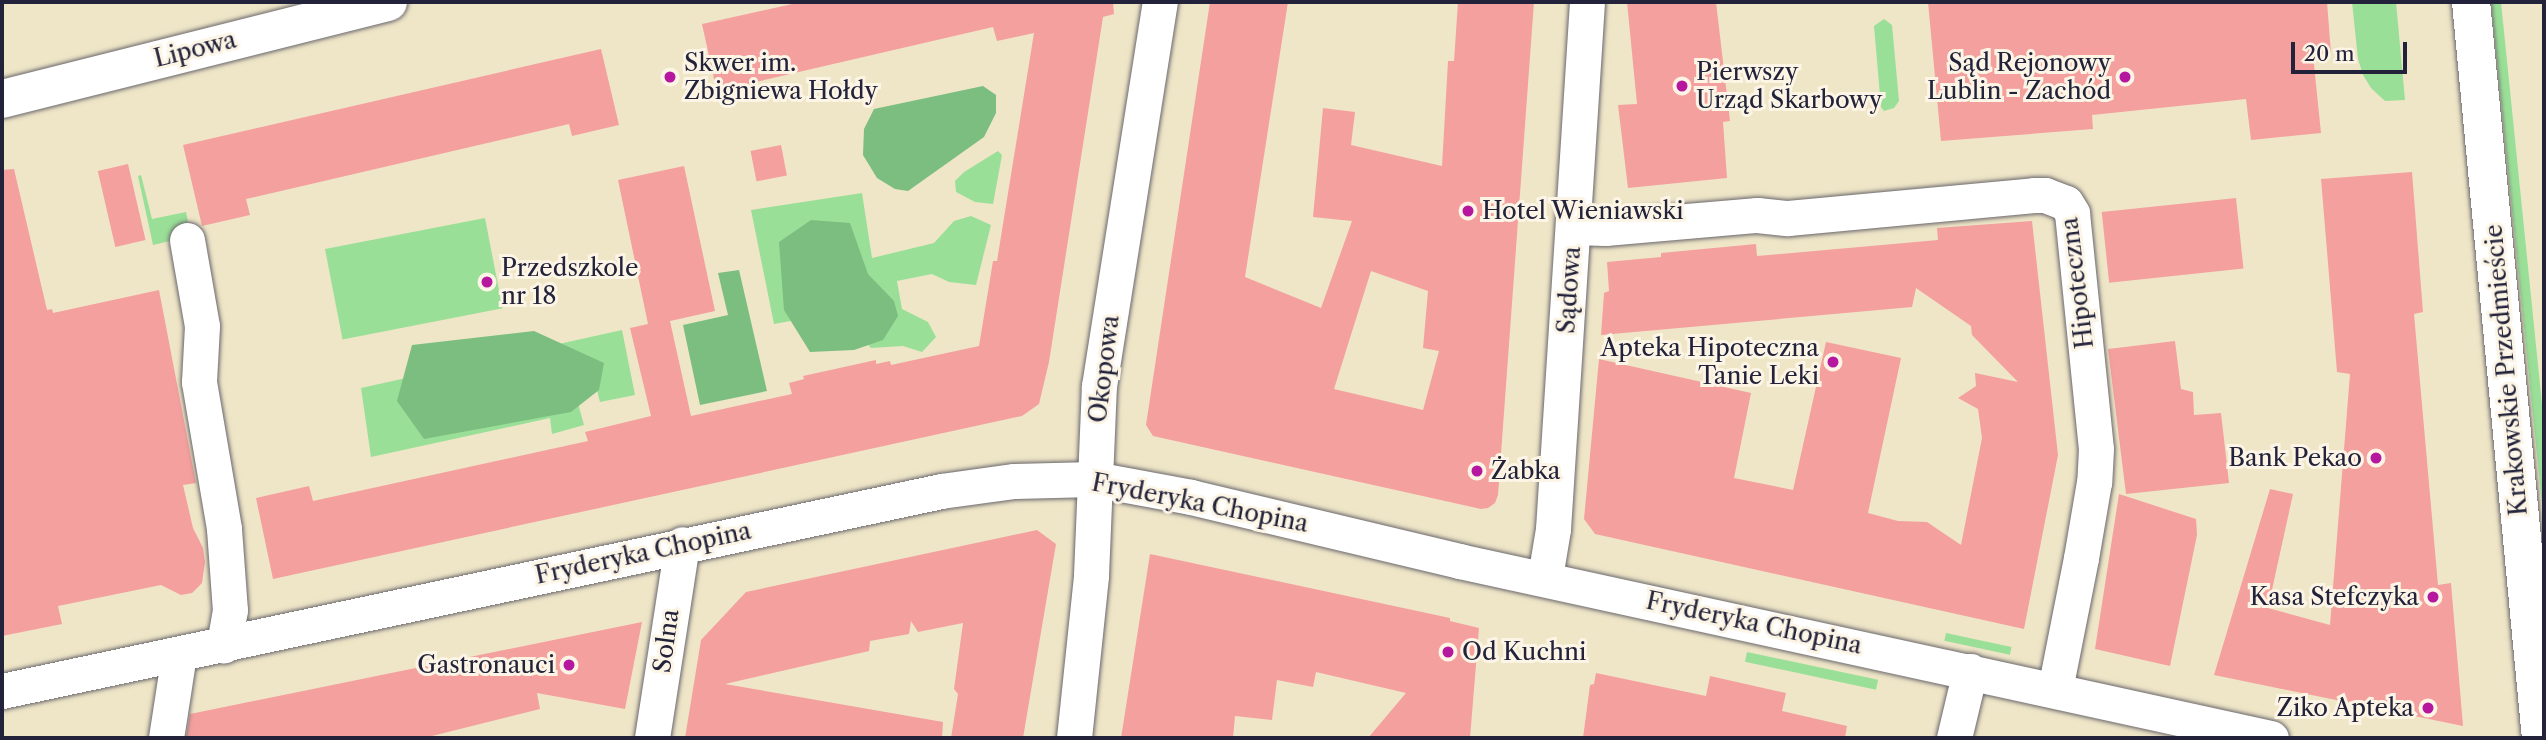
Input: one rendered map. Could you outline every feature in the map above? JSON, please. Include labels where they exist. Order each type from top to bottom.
[{"type":"street","name":"Lipowa","points":[[2,99],[388,2]]},
{"type":"street","name":"Okopowa","points":[[1074,738],[1091,575],[1099,386],[1160,2]]},
{"type":"street","name":"Sądowa","points":[[1545,577],[1553,529],[1587,2]]},
{"type":"street","name":"Krakowskie Przedmieście","points":[[2471,2],[2541,738]]},
{"type":"street","name":"Hipoteczna","points":[[1573,227],[1605,228],[1757,215],[1788,218],[2034,195],[2045,195],[2066,203],[2072,213],[2096,449],[2090,504],[2055,689]]},
{"type":"street","points":[[187,240],[202,327],[199,383],[224,529],[230,610],[224,645]]},
{"type":"street","name":"Fryderyka Chopina","points":[[2,691],[682,544],[941,491],[1014,481],[1094,479],[1191,497],[1459,561],[1545,577],[2271,738]]},
{"type":"street","name":"Solna","points":[[652,738],[682,544]]},
{"type":"street","points":[[166,738],[179,654]]},
{"type":"street","points":[[1954,738],[1970,671]]},
{"type":"green space","points":[[2352,2],[2396,2],[2405,100],[2385,101],[2371,88],[2363,75],[2358,59]]},
{"type":"green space","points":[[2491,2],[2501,2],[2544,424],[2544,524]]},
{"type":"green space","points":[[1884,19],[1892,25],[1899,101],[1894,108],[1884,111],[1881,107],[1874,26]]},
{"type":"green space","points":[[983,86],[996,95],[996,113],[984,137],[908,191],[895,189],[877,178],[863,155],[864,129],[874,109]]},
{"type":"green space","points":[[998,151],[1002,155],[993,204],[975,202],[956,192],[955,181],[964,172]]},
{"type":"green space","points":[[141,175],[152,219],[186,212],[191,236],[153,245],[138,176]]},
{"type":"green space","points":[[862,193],[872,258],[934,243],[954,221],[971,216],[991,225],[976,285],[949,282],[932,274],[897,281],[902,309],[928,322],[936,337],[922,352],[903,346],[871,348],[840,312],[774,324],[751,210]]},
{"type":"green space","points":[[485,218],[503,308],[343,339],[325,249]]},
{"type":"green space","points":[[811,220],[850,223],[868,274],[894,301],[898,316],[883,340],[854,350],[810,352],[784,310],[779,242]]},
{"type":"green space","points":[[739,270],[767,391],[700,405],[683,325],[728,315],[718,273]]},
{"type":"green space","points":[[622,330],[635,395],[600,402],[589,359],[567,364],[584,425],[552,434],[550,418],[371,457],[361,388]]},
{"type":"green space","points":[[534,331],[604,363],[599,390],[571,412],[424,439],[397,401],[412,345]]},
{"type":"green space","points":[[1946,633],[2012,647],[2010,655],[1944,641]]},
{"type":"green space","points":[[1747,652],[1878,680],[1876,690],[1745,662]]},
{"type":"building","points":[[801,2],[1113,2],[1114,14],[1103,17],[1049,362],[1039,404],[1022,416],[273,579],[256,498],[309,486],[313,501],[588,441],[585,432],[651,416],[630,328],[648,324],[618,180],[684,166],[715,311],[670,321],[691,416],[792,394],[789,383],[804,379],[803,376],[876,360],[876,364],[890,361],[891,365],[979,346],[993,261],[997,261],[1034,33],[997,41],[993,27],[756,82],[756,90],[718,97],[702,24]]},
{"type":"building","points":[[1210,2],[1288,2],[1245,277],[1321,308],[1352,221],[1313,217],[1323,108],[1355,112],[1351,145],[1442,166],[1448,61],[1454,61],[1458,2],[1534,2],[1498,495],[1495,503],[1481,509],[1153,436],[1146,425]],"holes":[[[1371,271],[1428,291],[1423,348],[1439,351],[1423,410],[1334,389]]]},
{"type":"building","points":[[1627,2],[1716,2],[1730,121],[1723,122],[1727,178],[1628,188],[1618,105],[1637,104]]},
{"type":"building","name":"Sąd Rejonowy Lublin - Zachód","points":[[1928,2],[2327,2],[2331,53],[2313,55],[2321,133],[2251,140],[2246,99],[2092,115],[2093,129],[1941,141]]},
{"type":"building","points":[[601,49],[619,125],[572,136],[569,124],[246,199],[250,215],[202,226],[183,145]]},
{"type":"building","points":[[781,145],[787,175],[756,181],[751,151]]},
{"type":"building","points":[[128,164],[146,240],[115,247],[98,171]]},
{"type":"building","points":[[14,169],[47,310],[52,309],[53,313],[159,290],[196,483],[183,485],[193,528],[203,548],[205,562],[202,583],[192,593],[181,595],[161,585],[58,606],[62,624],[2,636],[2,170]]},
{"type":"building","points":[[2412,172],[2423,312],[2414,314],[2438,585],[2451,583],[2463,726],[2214,675],[2270,489],[2293,494],[2268,608],[2330,625],[2350,374],[2337,372],[2321,179]]},
{"type":"building","points":[[2236,198],[2243,269],[2109,283],[2102,212]]},
{"type":"building","points":[[2032,221],[2058,455],[2024,629],[1595,534],[1584,519],[1599,359],[1751,393],[1734,478],[1793,490],[1826,342],[1901,358],[1868,513],[1898,521],[1927,522],[1961,545],[1982,438],[1978,409],[1958,398],[1976,386],[1975,373],[2018,382],[1972,335],[1971,326],[1916,288],[1912,307],[1601,335],[1604,293],[1609,291],[1607,262],[1661,257],[1661,253],[1756,244],[1757,256],[1938,240],[1937,228]]},
{"type":"building","points":[[2175,341],[2181,389],[2193,392],[2194,415],[2221,413],[2229,483],[2126,494],[2108,349]]},
{"type":"building","points":[[2119,494],[2196,519],[2197,535],[2170,666],[2095,649]]},
{"type":"building","points":[[1037,530],[1056,544],[1023,738],[951,738],[958,694],[954,689],[963,623],[918,632],[911,621],[909,634],[870,641],[869,651],[725,684],[943,722],[942,738],[685,738],[701,640],[746,592]]},
{"type":"building","points":[[1150,554],[1450,618],[1450,621],[1479,628],[1470,738],[1368,738],[1406,693],[1316,672],[1313,687],[1277,680],[1272,720],[1235,716],[1233,738],[1121,738]]},
{"type":"building","points":[[642,622],[625,709],[537,693],[540,709],[424,738],[186,738],[190,714]]},
{"type":"building","points":[[1596,673],[1706,696],[1710,676],[1786,693],[1782,711],[1847,726],[1845,738],[1583,738],[1590,685],[1594,684]]},
{"type":"place","name":"Skwer im. Zbigniewa Hołdy","points":[[670,77]]},
{"type":"place","name":"Sąd Rejonowy Lublin - Zachód","points":[[2125,77]]},
{"type":"place","name":"Pierwszy Urząd Skarbowy","points":[[1682,86]]},
{"type":"place","name":"Hotel Wieniawski","points":[[1468,211]]},
{"type":"place","name":"Przedszkole nr 18","points":[[487,282]]},
{"type":"place","name":"Apteka Hipoteczna Tanie Leki","points":[[1833,362]]},
{"type":"place","name":"Bank Pekao","points":[[2376,458]]},
{"type":"place","name":"Żabka","points":[[1477,471]]},
{"type":"place","name":"Kasa Stefczyka","points":[[2433,597]]},
{"type":"place","name":"Od Kuchni","points":[[1448,652]]},
{"type":"place","name":"Gastronauci","points":[[569,665]]},
{"type":"place","name":"Ziko Apteka","points":[[2428,708]]}]
